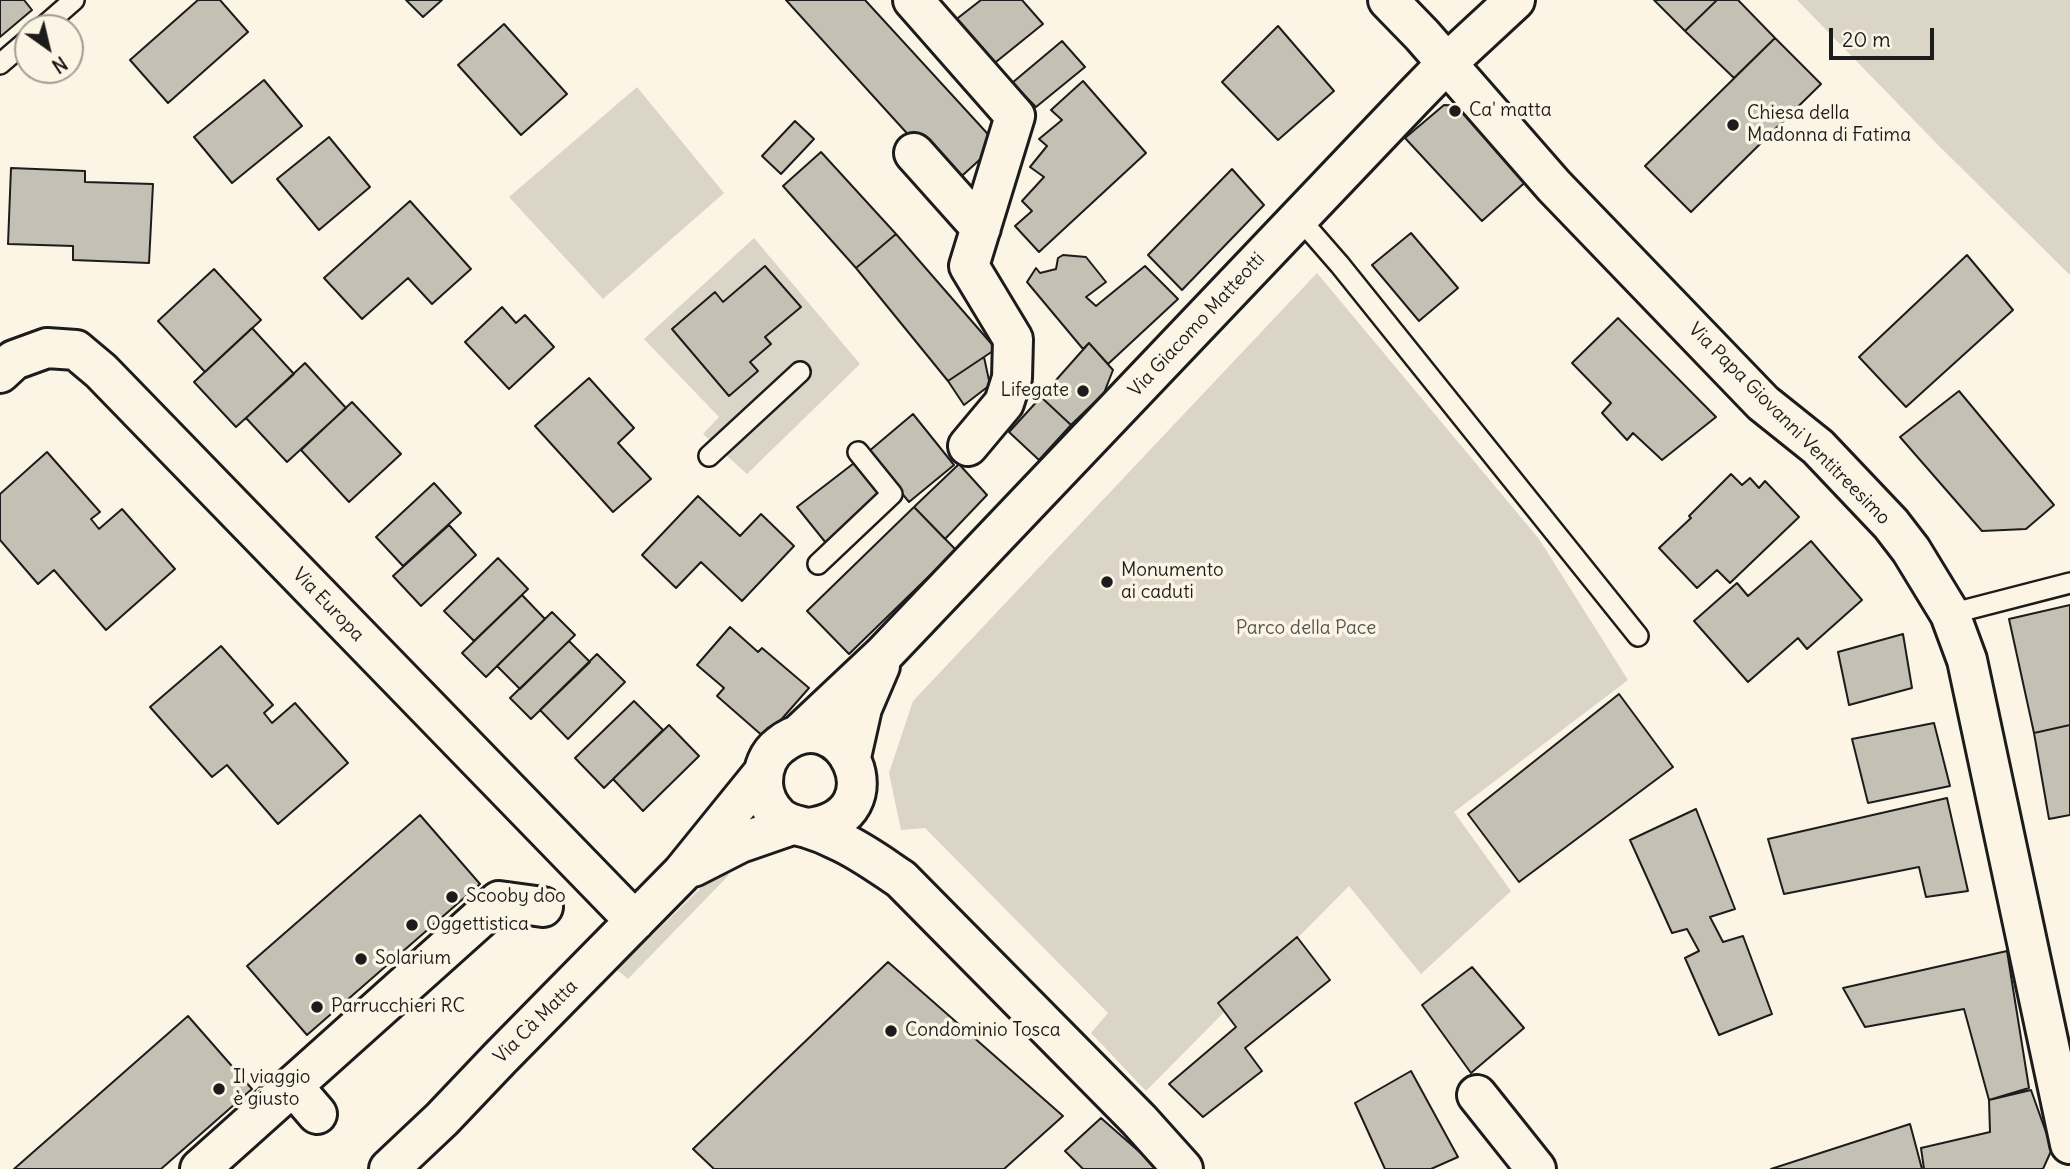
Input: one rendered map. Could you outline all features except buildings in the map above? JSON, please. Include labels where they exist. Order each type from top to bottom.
[{"type":"street","points":[[913,0],[1015,116],[970,266],[1013,339],[1012,378],[1004,402],[968,446]]},
{"type":"street","name":"Via Papa Giovanni Ventitreesimo","points":[[1388,0],[1554,186],[1754,393],[1818,447],[1870,500],[1911,550],[1950,614],[1967,660],[1980,716],[2070,1144]]},
{"type":"street","name":"Via Giacomo Matteotti","points":[[763,773],[767,760],[775,749],[798,735],[884,654],[1447,63],[1515,0]]},
{"type":"street","points":[[914,153],[981,228]]},
{"type":"street","name":"Via Europa","points":[[0,373],[14,360],[47,348],[76,350],[101,371],[635,921]]},
{"type":"street","name":"Via Giacomo Matteotti","points":[[800,826],[824,826],[838,819],[849,808],[862,708],[884,654]]},
{"type":"street","points":[[798,735],[813,733],[828,737],[841,745],[871,834],[901,879],[1139,1120],[1183,1169]]},
{"type":"street","points":[[763,773],[763,789],[768,804],[778,816],[855,848],[901,879]]},
{"type":"street","name":"Via Cà Matta","points":[[389,1169],[442,1119],[682,873],[763,773]]},
{"type":"street","name":"Via Cà Matta","points":[[682,873],[740,843],[800,826]]},
{"type":"street","points":[[200,1169],[305,1100],[499,901],[543,907]]},
{"type":"street","points":[[1476,1095],[1536,1169]]},
{"type":"lane","points":[[58,14],[74,0]]},
{"type":"lane","points":[[0,64],[14,52]]},
{"type":"lane","points":[[1299,218],[1340,264],[1638,636]]},
{"type":"lane","points":[[709,456],[800,372]]},
{"type":"lane","points":[[818,564],[892,494],[858,452]]},
{"type":"lane","points":[[1950,614],[2070,583]]},
{"type":"green space","points":[[1797,0],[2070,0],[2070,275],[1939,146]]},
{"type":"green space","points":[[637,87],[724,193],[603,299],[509,197]]},
{"type":"green space","points":[[754,238],[860,364],[747,474],[703,434],[719,417],[644,339]]},
{"type":"green space","name":"Parco della Pace","points":[[1317,273],[1539,539],[1628,680],[1454,812],[1511,891],[1421,974],[1349,886],[1146,1091],[1091,1033],[1108,1013],[925,828],[901,830],[889,773],[913,701]]},
{"type":"green space","points":[[721,868],[729,875],[628,979],[617,970]]},
{"type":"place","name":"Ca' matta","points":[[1455,111]]},
{"type":"place","name":"Chiesa della Madonna di Fatima","points":[[1733,125]]},
{"type":"place","name":"Lifegate","points":[[1083,391]]},
{"type":"place","name":"Monumento ai caduti","points":[[1107,582]]},
{"type":"place","name":"Scooby doo","points":[[452,897]]},
{"type":"place","name":"Oggettistica","points":[[412,925]]},
{"type":"place","name":"Solarium","points":[[361,959]]},
{"type":"place","name":"Parrucchieri RC","points":[[317,1007]]},
{"type":"place","name":"Condominio Tosca","points":[[891,1031]]},
{"type":"place","name":"Il viaggio è giusto","points":[[219,1089]]}]
